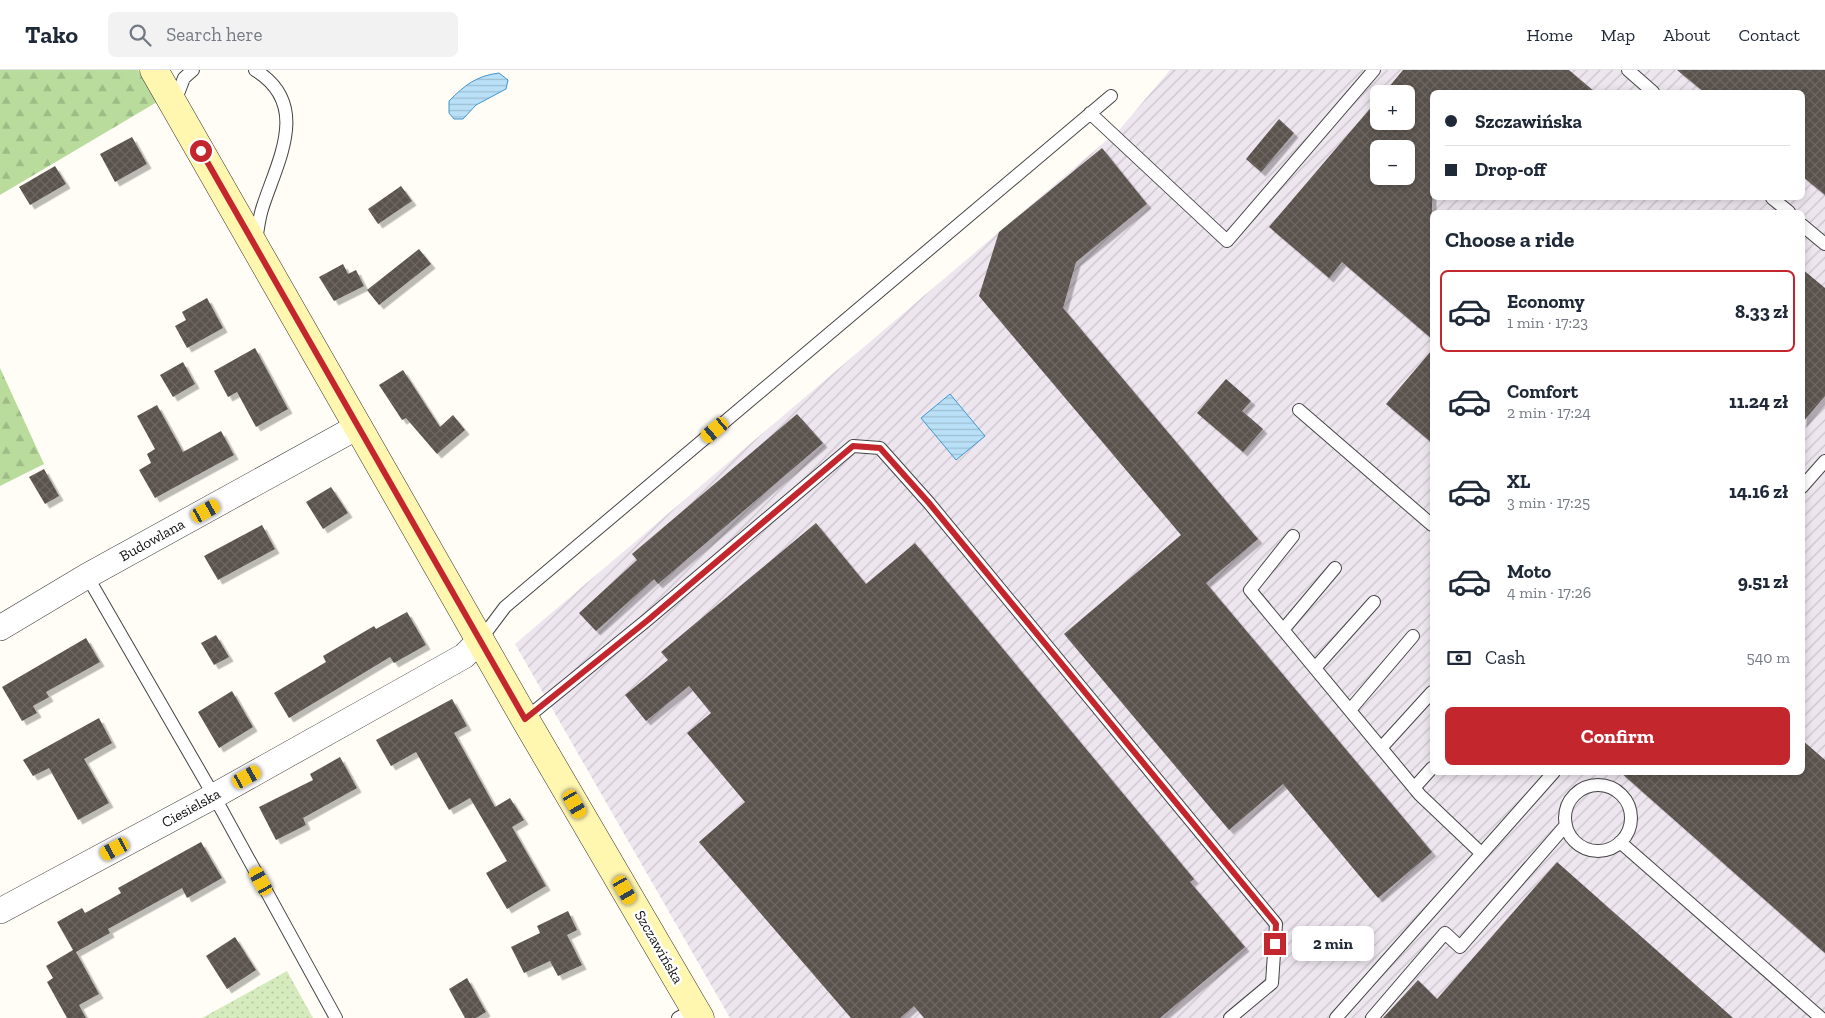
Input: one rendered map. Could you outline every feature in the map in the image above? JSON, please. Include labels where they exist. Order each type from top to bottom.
[{"type":"street","name":"Szczawińska","points":[[154,70],[481,639],[691,1015]]},
{"type":"street","name":"Budowlana","points":[[0,628],[87,576],[359,426]]},
{"type":"street","name":"Ciesielska","points":[[0,911],[214,796],[464,656],[481,639]]},
{"type":"lane","points":[[174,104],[184,78],[193,70]]},
{"type":"lane","points":[[255,70],[274,86],[281,98],[286,112],[287,131],[284,150],[262,208],[255,245]]},
{"type":"lane","points":[[1090,113],[1226,241],[1374,70]]},
{"type":"lane","points":[[1628,70],[1651,90]]},
{"type":"lane","points":[[481,639],[505,607],[1111,96]]},
{"type":"lane","points":[[1774,200],[1787,210]]},
{"type":"lane","points":[[1805,227],[1825,244]]},
{"type":"lane","points":[[1299,410],[1430,523]]},
{"type":"lane","points":[[525,719],[648,620],[853,446],[880,448],[929,503],[1276,924],[1272,983],[1230,1018]]},
{"type":"lane","points":[[1805,484],[1823,467]]},
{"type":"lane","points":[[1293,536],[1250,590],[1414,788],[1481,853]]},
{"type":"lane","points":[[1283,630],[1335,568]]},
{"type":"lane","points":[[87,576],[214,796],[336,1018]]},
{"type":"lane","points":[[1314,668],[1374,602]]},
{"type":"lane","points":[[1350,710],[1412,636]]},
{"type":"lane","points":[[1381,748],[1430,694]]},
{"type":"lane","points":[[1414,788],[1430,770]]},
{"type":"lane","points":[[1336,1018],[1551,775]]},
{"type":"lane","points":[[1592,786],[1612,788],[1627,802],[1630,812],[1627,834],[1620,842],[1610,848],[1599,851],[1588,850],[1578,844],[1570,836],[1565,814],[1574,796],[1592,786]]},
{"type":"lane","points":[[1372,1018],[1445,933],[1460,947],[1566,825]]},
{"type":"lane","points":[[1620,842],[1821,1018]]},
{"type":"shaded area","points":[[1170,70],[1825,70],[1825,1018],[730,1018],[515,644],[1120,129]]},
{"type":"green space","points":[[0,70],[138,70],[157,102],[0,195]]},
{"type":"green space","points":[[0,368],[44,464],[0,486]]},
{"type":"green space","points":[[287,971],[313,1018],[202,1018]]},
{"type":"water","points":[[499,73],[508,80],[506,89],[476,105],[463,119],[454,119],[449,113],[449,101],[471,82],[484,76]]},
{"type":"water","points":[[950,394],[985,436],[956,460],[921,418]]},
{"type":"building","points":[[1403,70],[1569,70],[1593,90],[1430,90],[1430,200],[1432,200],[1432,210],[1430,210],[1430,337],[1342,262],[1329,278],[1269,227],[1370,109],[1370,130],[1415,130],[1415,85],[1390,85]]},
{"type":"building","points":[[1677,70],[1825,70],[1825,195],[1805,178],[1805,90],[1702,90]]},
{"type":"building","points":[[1279,119],[1294,133],[1261,172],[1246,159]]},
{"type":"building","points":[[132,137],[147,164],[115,182],[100,154]]},
{"type":"building","points":[[1102,148],[1147,204],[1076,262],[1063,308],[1258,539],[1206,583],[1432,852],[1378,898],[1283,784],[1229,830],[1064,634],[1181,535],[979,296],[999,232]]},
{"type":"building","points":[[55,166],[66,184],[30,205],[19,187]]},
{"type":"building","points":[[401,186],[412,201],[378,224],[368,209]]},
{"type":"building","points":[[419,249],[431,264],[379,305],[367,290]]},
{"type":"building","points":[[343,264],[348,274],[356,270],[364,286],[334,301],[319,277]]},
{"type":"building","points":[[1805,271],[1825,288],[1825,396],[1805,419]]},
{"type":"building","points":[[207,298],[223,328],[187,348],[175,326],[186,320],[182,312]]},
{"type":"building","points":[[255,348],[288,409],[256,427],[237,392],[228,397],[214,371]]},
{"type":"building","points":[[1430,352],[1430,441],[1386,404]]},
{"type":"building","points":[[183,362],[195,384],[173,397],[160,375]]},
{"type":"building","points":[[403,370],[440,427],[453,415],[465,430],[437,454],[406,418],[402,420],[379,385]]},
{"type":"building","points":[[1226,379],[1251,401],[1242,411],[1263,429],[1243,452],[1197,413]]},
{"type":"building","points":[[157,405],[183,452],[221,431],[234,455],[155,498],[139,470],[151,463],[147,454],[155,449],[137,416]]},
{"type":"building","points":[[797,414],[823,443],[658,584],[654,579],[596,631],[579,613],[637,560],[632,554]]},
{"type":"building","points":[[44,469],[59,496],[45,504],[29,477]]},
{"type":"building","points":[[331,487],[348,513],[323,529],[306,502]]},
{"type":"building","points":[[816,523],[866,584],[915,543],[1194,879],[1190,882],[1245,947],[1160,1018],[924,1018],[914,1006],[900,1018],[851,1018],[699,842],[745,802],[687,733],[711,713],[689,686],[646,721],[625,695],[668,660],[661,652]]},
{"type":"building","points":[[262,525],[275,549],[218,580],[204,556]]},
{"type":"building","points":[[407,612],[426,645],[394,663],[390,657],[289,718],[274,693],[326,662],[323,656],[374,626],[376,629]]},
{"type":"building","points":[[216,635],[229,657],[214,665],[201,643]]},
{"type":"building","points":[[86,638],[100,662],[46,692],[49,697],[33,706],[37,713],[22,721],[2,687]]},
{"type":"building","points":[[232,691],[253,727],[219,748],[198,712]]},
{"type":"building","points":[[452,699],[467,726],[454,733],[495,807],[510,798],[524,820],[512,827],[546,886],[507,909],[486,873],[507,861],[470,798],[449,810],[416,752],[391,766],[376,740]]},
{"type":"building","points":[[99,718],[112,743],[84,759],[109,803],[78,820],[49,768],[33,776],[23,760]]},
{"type":"building","points":[[1805,743],[1825,760],[1825,953],[1623,775],[1805,775]]},
{"type":"building","points":[[340,757],[357,788],[303,818],[306,825],[276,840],[259,807],[313,780],[310,774]]},
{"type":"building","points":[[201,842],[222,878],[187,898],[182,888],[108,929],[110,933],[76,952],[99,994],[79,1005],[86,1018],[67,1018],[47,982],[53,978],[46,966],[73,950],[57,922],[82,908],[85,913],[121,893],[118,888]]},
{"type":"building","points":[[1557,862],[1733,1018],[1383,1018],[1418,980],[1437,999]]},
{"type":"building","points":[[568,911],[577,930],[567,935],[582,965],[558,976],[550,961],[524,973],[511,947],[540,933],[537,926]]},
{"type":"building","points":[[235,937],[256,970],[227,989],[206,956]]},
{"type":"building","points":[[467,978],[486,1012],[476,1018],[465,1018],[449,989]]},
{"type":"route","points":[[201,151],[525,719],[648,620],[853,446],[880,448],[929,503],[1276,924],[1275,944]]}]
